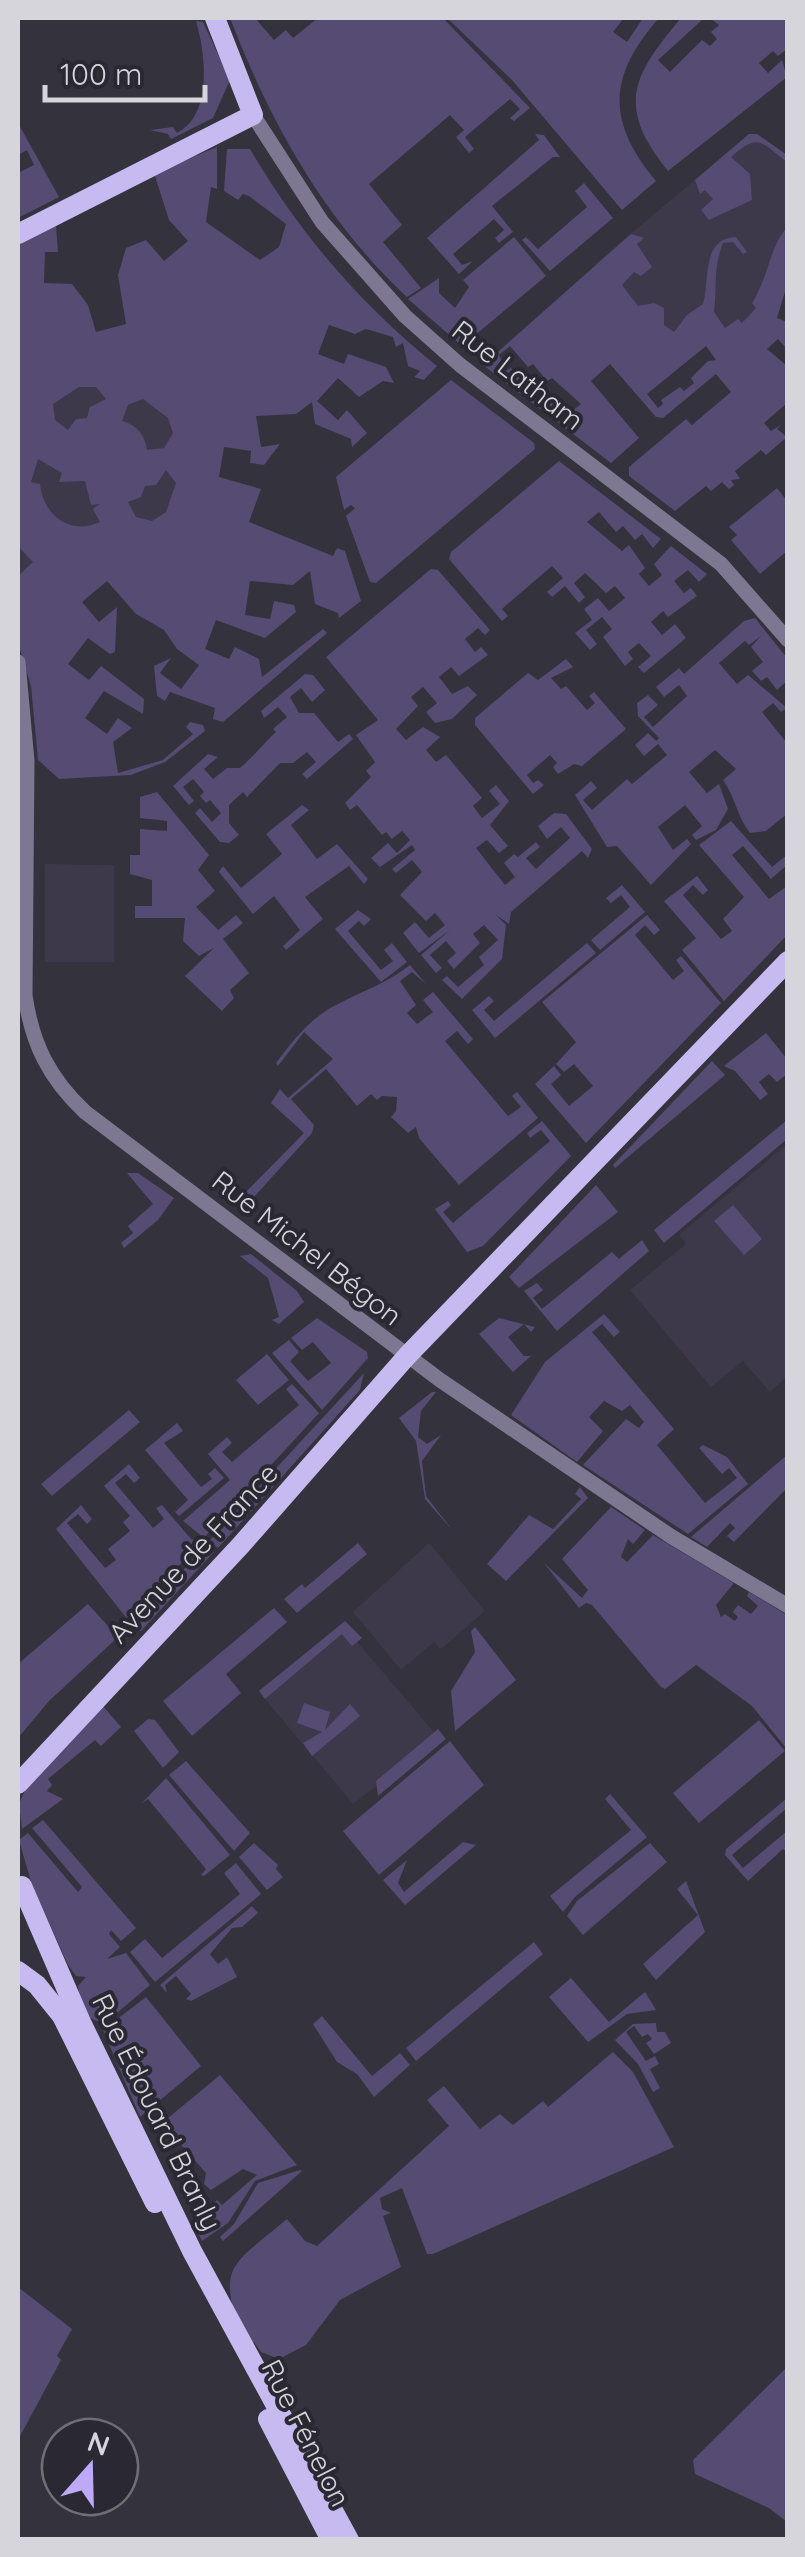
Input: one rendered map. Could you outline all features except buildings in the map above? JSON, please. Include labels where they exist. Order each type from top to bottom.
[{"type":"main road","points":[[18,234],[228,128],[258,124],[214,18]]},
{"type":"main road","points":[[228,128],[241,88]]},
{"type":"main road","name":"Avenue de France","points":[[18,1784],[241,1545],[407,1356],[788,961]]},
{"type":"main road","name":"Avenue de France","points":[[18,1764],[136,1642],[377,1375],[407,1356]]},
{"type":"main road","points":[[18,1909],[20,1876]]},
{"type":"main road","name":"Rue Édouard Branly","points":[[20,1876],[118,2100],[241,2355]]},
{"type":"main road","name":"Rue Édouard Branly","points":[[18,1971],[37,1985],[62,2016],[110,2120],[241,2355]]},
{"type":"main road","name":"Rue Fénelon","points":[[241,2355],[330,2540]]},
{"type":"main road","name":"Rue Fénelon","points":[[241,2355],[349,2540]]},
{"type":"street","name":"Rue Latham","points":[[258,124],[322,222],[405,316],[460,365],[721,564],[788,640]]},
{"type":"street","name":"Rue Michel Bégon","points":[[18,662],[23,690],[25,995],[30,1030],[57,1083],[85,1112],[295,1266],[407,1356],[672,1537],[788,1606]]},
{"type":"shaded area","points":[[230,18],[255,18],[274,40],[286,30],[293,38],[318,18],[443,18],[530,108],[514,121],[510,118],[520,109],[510,99],[465,137],[474,149],[469,153],[456,137],[464,130],[450,115],[369,184],[402,225],[383,242],[421,288],[407,297],[350,236],[326,203],[282,132]]},
{"type":"shaded area","points":[[447,18],[624,18],[613,32],[627,42],[643,18],[659,18],[630,60],[622,79],[620,99],[628,138],[656,181],[622,210],[512,80]]},
{"type":"shaded area","points":[[681,18],[702,20],[658,60],[670,72],[702,40],[710,46],[717,39],[711,32],[719,25],[710,18],[787,18],[787,49],[778,56],[773,51],[759,63],[768,73],[782,60],[787,77],[668,171],[641,128],[637,92],[651,57]]},
{"type":"shaded area","points":[[196,21],[203,22],[230,80],[213,118],[171,139],[168,134],[150,130],[173,127],[177,133],[197,112],[204,65]]},
{"type":"shaded area","points":[[18,123],[59,197],[18,218],[18,168],[20,172],[34,165],[27,150],[18,155]]},
{"type":"shaded area","points":[[535,134],[544,135],[560,157],[553,157],[492,206],[513,232],[499,243],[495,238],[504,230],[494,219],[453,254],[462,265],[473,261],[459,274],[427,238],[539,140]]},
{"type":"shaded area","points":[[749,134],[757,134],[787,155],[787,246],[750,347],[700,328],[669,354],[594,265]]},
{"type":"shaded area","points":[[749,134],[757,134],[787,155],[787,162],[759,143],[740,149],[731,157],[750,174],[752,200],[709,220],[701,210],[713,199],[705,190],[700,194],[695,180]]},
{"type":"shaded area","points":[[217,147],[217,189],[211,187],[206,222],[260,260],[279,247],[286,224],[249,196],[243,194],[238,200],[224,191],[227,149],[250,149],[289,210],[333,266],[382,318],[437,366],[424,380],[414,377],[420,371],[408,366],[403,343],[396,347],[393,337],[366,329],[355,334],[329,325],[318,354],[344,364],[348,354],[386,367],[394,383],[383,381],[359,397],[338,378],[317,401],[338,420],[347,410],[367,433],[352,447],[351,439],[315,424],[312,402],[296,414],[256,416],[261,447],[280,444],[264,465],[250,463],[251,451],[224,447],[219,477],[261,489],[249,522],[333,556],[337,548],[345,551],[361,601],[339,618],[338,613],[315,604],[310,571],[293,585],[250,581],[245,615],[270,619],[274,601],[294,605],[296,612],[265,638],[216,620],[205,649],[229,659],[235,647],[259,659],[262,677],[323,629],[327,633],[223,722],[213,719],[215,708],[170,692],[165,701],[157,696],[154,666],[171,658],[160,673],[181,689],[199,665],[177,649],[164,630],[136,614],[107,581],[82,602],[99,622],[117,607],[115,652],[110,654],[88,638],[68,664],[89,680],[101,666],[144,699],[143,714],[104,691],[85,718],[107,734],[118,718],[132,728],[113,742],[118,773],[163,760],[193,734],[186,727],[190,722],[203,725],[205,731],[165,762],[131,775],[59,779],[38,760],[31,686],[18,643],[18,576],[33,562],[18,546],[18,242],[56,226],[58,252],[45,252],[44,283],[72,284],[88,305],[96,332],[126,324],[118,275],[126,248],[146,240],[164,261],[188,241],[169,220],[154,173]],"holes":[[[79,387],[96,387],[106,399],[90,407],[87,418],[76,419],[68,430],[55,420],[53,404]],[[143,399],[168,418],[173,433],[164,448],[147,450],[139,431],[122,421],[128,405]],[[38,459],[62,473],[59,482],[85,481],[91,505],[100,504],[93,509],[100,522],[78,526],[60,520],[46,505],[40,484],[31,482]],[[166,470],[176,483],[166,512],[152,521],[136,517],[128,502],[141,497],[145,486],[156,485]]]},
{"type":"shaded area","points":[[584,183],[613,218],[550,271],[522,240],[526,237],[538,249],[587,207],[575,191]]},
{"type":"shaded area","points":[[787,228],[787,285],[777,318],[787,322],[787,349],[778,339],[767,349],[787,366],[787,403],[764,423],[771,431],[781,425],[777,429],[787,437],[766,455],[761,450],[735,471],[740,479],[731,480],[734,485],[729,489],[722,482],[711,491],[706,486],[675,511],[629,476],[629,467],[686,419],[692,425],[731,392],[716,374],[663,418],[656,417],[610,364],[591,381],[639,438],[611,463],[483,365],[631,234],[644,238],[637,244],[652,267],[641,276],[634,272],[622,285],[638,306],[654,303],[664,308],[664,325],[674,332],[687,315],[703,304],[712,252],[725,239],[736,237],[747,252],[743,254],[733,242],[723,243],[714,312],[725,328],[738,319],[742,323],[756,308],[752,303]],"holes":[[[510,346],[528,367],[533,364],[547,381],[552,378],[581,404],[571,412],[564,405],[560,408],[527,378],[522,381],[511,368],[506,371],[499,355]],[[706,346],[716,360],[708,361],[691,378],[694,383],[661,400],[663,404],[658,408],[647,394]]]},
{"type":"shaded area","points":[[514,237],[546,276],[462,346],[408,299],[439,278],[439,293],[455,308],[469,287],[463,280]]},
{"type":"shaded area","points":[[86,380],[139,386],[181,424],[180,509],[18,590],[18,470],[39,407]]},
{"type":"shaded area","points":[[451,380],[534,443],[535,449],[376,583],[370,582],[346,516],[355,508],[351,505],[344,510],[336,477]]},
{"type":"shaded area","points":[[559,461],[661,539],[653,548],[642,534],[635,540],[623,526],[616,532],[599,512],[587,522],[622,551],[629,545],[645,568],[639,574],[649,586],[662,575],[654,564],[671,546],[707,574],[699,582],[688,570],[674,581],[684,593],[691,588],[697,596],[668,617],[663,611],[651,622],[662,635],[675,624],[686,638],[644,673],[638,667],[651,656],[639,643],[628,652],[633,659],[625,666],[603,637],[612,629],[602,617],[586,630],[597,644],[590,650],[575,633],[592,620],[584,609],[598,598],[609,611],[625,598],[615,586],[606,593],[585,573],[574,583],[585,597],[579,603],[565,586],[552,597],[547,592],[563,578],[552,566],[502,609],[508,616],[502,621],[449,559],[451,552]]},
{"type":"shaded area","points":[[777,488],[787,501],[787,551],[760,574],[731,540],[737,535],[729,527]]},
{"type":"shaded area","points":[[431,569],[438,570],[490,630],[485,635],[478,628],[465,639],[475,652],[481,647],[488,655],[459,676],[451,667],[439,677],[452,694],[468,686],[477,695],[452,719],[435,723],[426,712],[437,703],[423,687],[411,697],[418,706],[396,729],[406,740],[423,727],[440,737],[426,750],[436,762],[446,755],[482,798],[473,806],[482,818],[500,804],[489,791],[496,785],[509,801],[490,825],[508,846],[499,853],[487,840],[476,848],[505,885],[515,877],[504,863],[514,854],[518,857],[536,842],[540,847],[526,858],[536,869],[570,838],[561,827],[547,839],[538,826],[554,813],[566,814],[592,849],[588,858],[582,851],[511,912],[509,924],[496,915],[506,925],[502,959],[462,999],[442,980],[447,976],[458,987],[484,965],[479,957],[498,940],[484,925],[473,934],[480,943],[454,969],[447,961],[456,953],[446,941],[430,955],[442,968],[436,973],[421,955],[450,930],[419,953],[403,933],[415,922],[429,938],[445,925],[435,913],[426,921],[400,895],[422,872],[412,860],[396,873],[392,869],[415,850],[412,845],[380,867],[371,858],[388,843],[397,853],[410,840],[402,831],[392,839],[386,832],[382,835],[357,805],[350,810],[345,803],[371,777],[366,771],[375,762],[356,735],[378,720],[326,657]]},
{"type":"shaded area","points":[[755,618],[787,658],[787,681],[777,690],[767,677],[761,681],[752,671],[763,662],[751,647],[761,636],[749,645],[745,641],[719,663],[737,684],[748,675],[787,708],[781,712],[773,703],[762,712],[787,743],[787,814],[766,831],[750,833],[723,780],[736,769],[715,750],[689,772],[707,793],[719,784],[728,809],[716,830],[696,840],[692,835],[702,826],[685,805],[658,827],[673,850],[687,839],[691,844],[651,885],[617,846],[607,847],[575,795],[591,781],[597,788],[583,800],[592,810],[627,779],[632,784],[667,755],[658,744],[644,756],[635,745],[648,733],[656,741],[659,738],[638,716],[637,703],[648,695],[658,705],[644,717],[653,727],[687,696],[679,685],[664,697],[656,687],[679,668],[684,674],[744,621]]},
{"type":"shaded area","points":[[566,659],[573,667],[551,678],[561,689],[566,686],[587,710],[595,703],[589,696],[594,692],[626,729],[582,766],[574,764],[558,774],[553,767],[557,763],[550,755],[527,775],[533,783],[538,780],[544,785],[533,794],[475,725],[475,718],[528,673],[538,680]]},
{"type":"shaded area","points":[[305,674],[313,675],[325,690],[312,702],[301,688],[290,697],[299,713],[314,713],[338,742],[349,734],[353,739],[307,779],[302,774],[316,762],[307,752],[293,763],[280,763],[247,797],[243,792],[229,805],[229,823],[239,835],[229,843],[220,842],[195,813],[200,808],[212,822],[221,813],[210,800],[206,803],[200,796],[204,792],[193,779],[183,787],[194,801],[189,805],[173,786],[208,754],[218,757],[204,769],[213,779],[227,768],[240,768],[287,717],[278,707],[264,718],[261,711]]},
{"type":"shaded area","points":[[157,792],[209,855],[198,870],[215,891],[196,907],[218,930],[236,915],[243,923],[223,939],[249,973],[230,990],[234,998],[222,1011],[185,976],[214,948],[199,956],[183,941],[185,918],[135,918],[135,906],[152,906],[152,880],[130,874],[130,855],[140,855],[140,829],[167,831],[167,821],[140,818],[140,797]]},
{"type":"shaded area","points":[[302,805],[309,810],[291,825],[317,859],[337,844],[368,879],[364,884],[349,866],[305,897],[323,919],[286,950],[283,946],[300,930],[274,896],[253,914],[219,872],[223,866],[241,888],[282,854],[266,834]]},
{"type":"shaded area","points":[[731,821],[772,867],[787,855],[787,865],[771,879],[743,846],[732,855],[769,899],[787,886],[788,934],[724,1001],[682,950],[696,938],[664,901],[697,876],[708,890],[703,895],[693,885],[683,895],[721,939],[732,931],[723,919],[744,897],[699,845]]},
{"type":"shaded area","points":[[45,864],[114,865],[114,962],[45,962]]},
{"type":"shaded area","points":[[622,885],[645,912],[600,950],[591,940],[630,907],[621,895],[611,903],[606,898]]},
{"type":"shaded area","points":[[358,910],[371,919],[364,926],[359,921],[348,931],[381,970],[393,961],[384,950],[392,943],[407,962],[381,982],[335,929]]},
{"type":"shaded area","points":[[647,915],[660,930],[654,935],[645,925],[635,935],[673,980],[684,971],[676,960],[681,956],[721,1003],[586,1143],[535,1084],[554,1066],[561,1075],[551,1084],[569,1106],[593,1086],[574,1064],[564,1072],[556,1064],[576,1042],[542,1002]]},
{"type":"shaded area","points":[[587,943],[596,953],[495,1038],[472,1010],[489,996],[494,1001],[484,1010],[494,1021]]},
{"type":"shaded area","points":[[410,965],[426,984],[412,972],[400,981],[416,1005],[407,1013],[417,1024],[433,1012],[423,1000],[433,992],[473,1039],[468,1044],[457,1031],[445,1041],[508,1116],[521,1107],[512,1096],[517,1092],[538,1118],[459,1185],[419,1138],[416,1127],[408,1133],[391,1117],[396,1111],[397,1097],[382,1096],[377,1100],[371,1094],[357,1106],[326,1069],[291,1099],[314,1125],[312,1133],[244,1208],[238,1200],[304,1133],[271,1103],[280,1089],[288,1098],[333,1059],[304,1032],[278,1066],[276,1063],[297,1037],[321,1014]]},
{"type":"shaded area","points":[[766,1033],[787,1059],[787,1074],[777,1082],[769,1074],[759,1082],[768,1094],[760,1100],[735,1071],[724,1066]]},
{"type":"shaded area","points":[[712,1061],[725,1075],[615,1168],[613,1165]]},
{"type":"shaded area","points":[[787,1120],[787,1139],[664,1243],[654,1230]]},
{"type":"shaded area","points":[[542,1121],[571,1156],[483,1246],[467,1252],[435,1209],[448,1201],[451,1205],[443,1212],[453,1223],[550,1141],[541,1130],[530,1138],[527,1133]]},
{"type":"shaded area","points":[[787,1144],[787,1376],[770,1392],[743,1361],[711,1387],[630,1290],[686,1244],[679,1235]]},
{"type":"shaded area","points":[[127,1173],[138,1173],[174,1198],[158,1220],[124,1248],[121,1243],[133,1233],[128,1226],[153,1204]]},
{"type":"shaded area","points":[[596,1185],[618,1212],[519,1288],[509,1277]]},
{"type":"shaded area","points":[[733,1205],[762,1239],[744,1255],[714,1221]]},
{"type":"shaded area","points":[[642,1240],[649,1251],[557,1331],[524,1291],[537,1283],[543,1290],[533,1298],[542,1309],[612,1252],[619,1259]]},
{"type":"shaded area","points":[[251,1254],[297,1291],[304,1302],[279,1324],[272,1320],[279,1317],[268,1278],[240,1256]]},
{"type":"shaded area","points":[[604,1314],[620,1332],[614,1337],[602,1324],[592,1332],[674,1429],[657,1445],[705,1503],[737,1478],[729,1468],[722,1474],[699,1448],[703,1445],[727,1457],[748,1484],[688,1534],[583,1465],[626,1419],[639,1428],[644,1422],[630,1405],[622,1411],[604,1401],[589,1417],[603,1431],[577,1462],[511,1415],[545,1362]]},
{"type":"shaded area","points":[[317,1318],[367,1352],[368,1358],[322,1410],[272,1353],[289,1340],[299,1352],[290,1361],[308,1381],[331,1363],[313,1342],[302,1350],[291,1338]]},
{"type":"shaded area","points":[[499,1318],[524,1324],[508,1337],[524,1356],[531,1356],[513,1372],[479,1334]]},
{"type":"shaded area","points":[[267,1354],[289,1380],[258,1405],[236,1380]]},
{"type":"shaded area","points":[[364,1373],[360,1390],[218,1548],[209,1541]]},
{"type":"shaded area","points":[[292,1384],[319,1413],[204,1538],[183,1521],[230,1480],[208,1454],[227,1437],[232,1443],[222,1452],[232,1462],[299,1405],[286,1389]]},
{"type":"shaded area","points":[[436,1392],[421,1411],[418,1437],[427,1444],[441,1435],[422,1461],[426,1496],[453,1531],[425,1499],[416,1441],[399,1418]]},
{"type":"shaded area","points":[[129,1410],[140,1422],[52,1496],[41,1484]]},
{"type":"shaded area","points":[[177,1423],[183,1431],[164,1443],[201,1487],[212,1479],[208,1474],[215,1468],[224,1478],[179,1516],[175,1512],[188,1500],[145,1450]]},
{"type":"shaded area","points":[[787,1455],[787,1488],[734,1542],[727,1536],[735,1528],[730,1523],[707,1547],[691,1537]]},
{"type":"shaded area","points":[[129,1464],[140,1478],[134,1483],[126,1474],[115,1483],[153,1528],[164,1519],[156,1508],[162,1505],[191,1539],[201,1542],[128,1620],[56,1529],[81,1505],[92,1519],[87,1524],[78,1514],[67,1523],[105,1568],[116,1560],[108,1549],[130,1531],[123,1522],[130,1516],[104,1486]]},
{"type":"shaded area","points":[[580,1487],[588,1498],[506,1581],[487,1564],[529,1515],[553,1529],[581,1499],[575,1494]]},
{"type":"shaded area","points":[[611,1507],[645,1530],[633,1544],[628,1539],[621,1557],[627,1562],[653,1535],[734,1583],[716,1605],[721,1617],[725,1614],[735,1621],[738,1617],[733,1612],[738,1605],[751,1614],[758,1606],[747,1596],[749,1592],[787,1615],[787,1749],[752,1706],[696,1665],[665,1689],[661,1687],[592,1605],[586,1603],[579,1608],[544,1563],[582,1598],[588,1590],[562,1559]]},
{"type":"shaded area","points":[[358,1543],[367,1554],[297,1613],[284,1599],[302,1584],[305,1588]]},
{"type":"shaded area","points":[[429,1543],[485,1611],[441,1649],[434,1642],[401,1670],[353,1612]]},
{"type":"shaded area","points":[[205,1545],[214,1552],[141,1631],[130,1630]]},
{"type":"shaded area","points":[[88,1604],[118,1637],[49,1701],[18,1738],[18,1664]]},
{"type":"shaded area","points":[[274,1608],[287,1622],[226,1674],[241,1693],[192,1736],[163,1701]]},
{"type":"shaded area","points":[[345,1621],[362,1638],[352,1646],[342,1634],[265,1699],[259,1691]]},
{"type":"shaded area","points":[[475,1627],[516,1680],[455,1731],[451,1691],[475,1652],[471,1631]]},
{"type":"shaded area","points":[[347,1630],[438,1737],[353,1804],[265,1699]]},
{"type":"shaded area","points":[[304,1703],[330,1712],[325,1730],[350,1704],[360,1716],[312,1756],[303,1743],[322,1732],[297,1723]]},
{"type":"shaded area","points":[[102,1705],[121,1727],[101,1746],[95,1740],[48,1779],[52,1785],[47,1791],[63,1799],[22,1829],[19,1804],[26,1788]]},
{"type":"shaded area","points":[[148,1719],[155,1720],[179,1752],[163,1768],[134,1731]]},
{"type":"shaded area","points":[[759,1720],[785,1751],[699,1823],[673,1793]]},
{"type":"shaded area","points":[[438,1729],[446,1739],[378,1796],[376,1781]]},
{"type":"shaded area","points":[[450,1741],[484,1785],[379,1875],[343,1831]]},
{"type":"shaded area","points":[[186,1761],[250,1833],[234,1851],[169,1775]]},
{"type":"shaded area","points":[[166,1778],[230,1855],[204,1876],[201,1875],[206,1869],[148,1799],[141,1804]]},
{"type":"shaded area","points":[[610,1794],[647,1837],[575,1897],[563,1912],[550,1896],[631,1830],[605,1799]]},
{"type":"shaded area","points":[[787,1798],[787,1808],[732,1855],[743,1868],[787,1831],[787,1852],[783,1849],[748,1881],[725,1855],[726,1849]]},
{"type":"shaded area","points":[[43,1820],[136,1928],[121,1941],[111,1930],[109,1934],[120,1947],[107,1959],[126,1953],[150,1985],[104,2024],[83,2015],[78,1986],[86,1977],[76,1976],[68,1965],[31,1882],[19,1840],[28,1833],[78,1892],[82,1887],[32,1828]]},
{"type":"shaded area","points":[[463,1842],[476,1845],[405,1905],[383,1880],[407,1860],[398,1883],[404,1892]]},
{"type":"shaded area","points":[[254,1843],[278,1865],[276,1869],[283,1877],[267,1890],[239,1857]]},
{"type":"shaded area","points":[[650,1843],[667,1862],[583,1935],[567,1916],[577,1901]]},
{"type":"shaded area","points":[[236,1863],[261,1894],[155,1982],[130,1952],[145,1939],[162,1958],[240,1894],[224,1873]]},
{"type":"shaded area","points":[[686,1881],[705,1932],[656,1980],[643,1964],[698,1915],[677,1889]]},
{"type":"shaded area","points":[[252,1906],[258,1913],[242,1927],[232,1928],[210,1954],[218,1964],[227,1957],[237,1977],[191,2001],[186,1999],[191,1994],[176,1976],[165,1985],[167,1993],[160,1985]]},
{"type":"shaded area","points":[[534,1942],[543,1954],[416,2061],[406,2048]]},
{"type":"shaded area","points":[[571,1978],[609,2022],[645,1992],[656,2010],[627,2014],[588,2042],[549,1997]]},
{"type":"shaded area","points":[[146,1997],[201,2066],[140,2117],[103,2030]]},
{"type":"shaded area","points":[[322,2016],[372,2076],[400,2053],[410,2065],[374,2097],[357,2074],[337,2062],[313,2024]]},
{"type":"shaded area","points":[[656,2023],[657,2032],[665,2032],[671,2043],[654,2054],[646,2043],[652,2039],[648,2034],[642,2037],[634,2026],[626,2032],[646,2061],[655,2056],[659,2064],[650,2069],[660,2088],[653,2092],[638,2064],[615,2040],[633,2024]]},
{"type":"shaded area","points":[[613,2052],[633,2072],[674,2147],[433,2254],[427,2254],[402,2188],[380,2198],[382,2209],[391,2213],[383,2216],[401,2267],[340,2300],[306,2345],[279,2359],[261,2352],[254,2342],[245,2346],[230,2284],[240,2261],[287,2219],[305,2241],[317,2246],[449,2126],[427,2100],[444,2086],[480,2129],[500,2114],[513,2125],[543,2101],[548,2107]]},
{"type":"shaded area","points":[[220,2075],[297,2165],[255,2181],[228,2223],[202,2241],[193,2224],[217,2200],[222,2205],[257,2175],[243,2169],[211,2190],[204,2184],[206,2173],[162,2123]]},
{"type":"shaded area","points":[[300,2170],[223,2241],[220,2237],[234,2224],[258,2183]]},
{"type":"shaded area","points":[[18,2287],[72,2329],[57,2356],[61,2360],[18,2440]]},
{"type":"shaded area","points":[[787,2367],[787,2522],[769,2508],[695,2474],[693,2460]]}]
